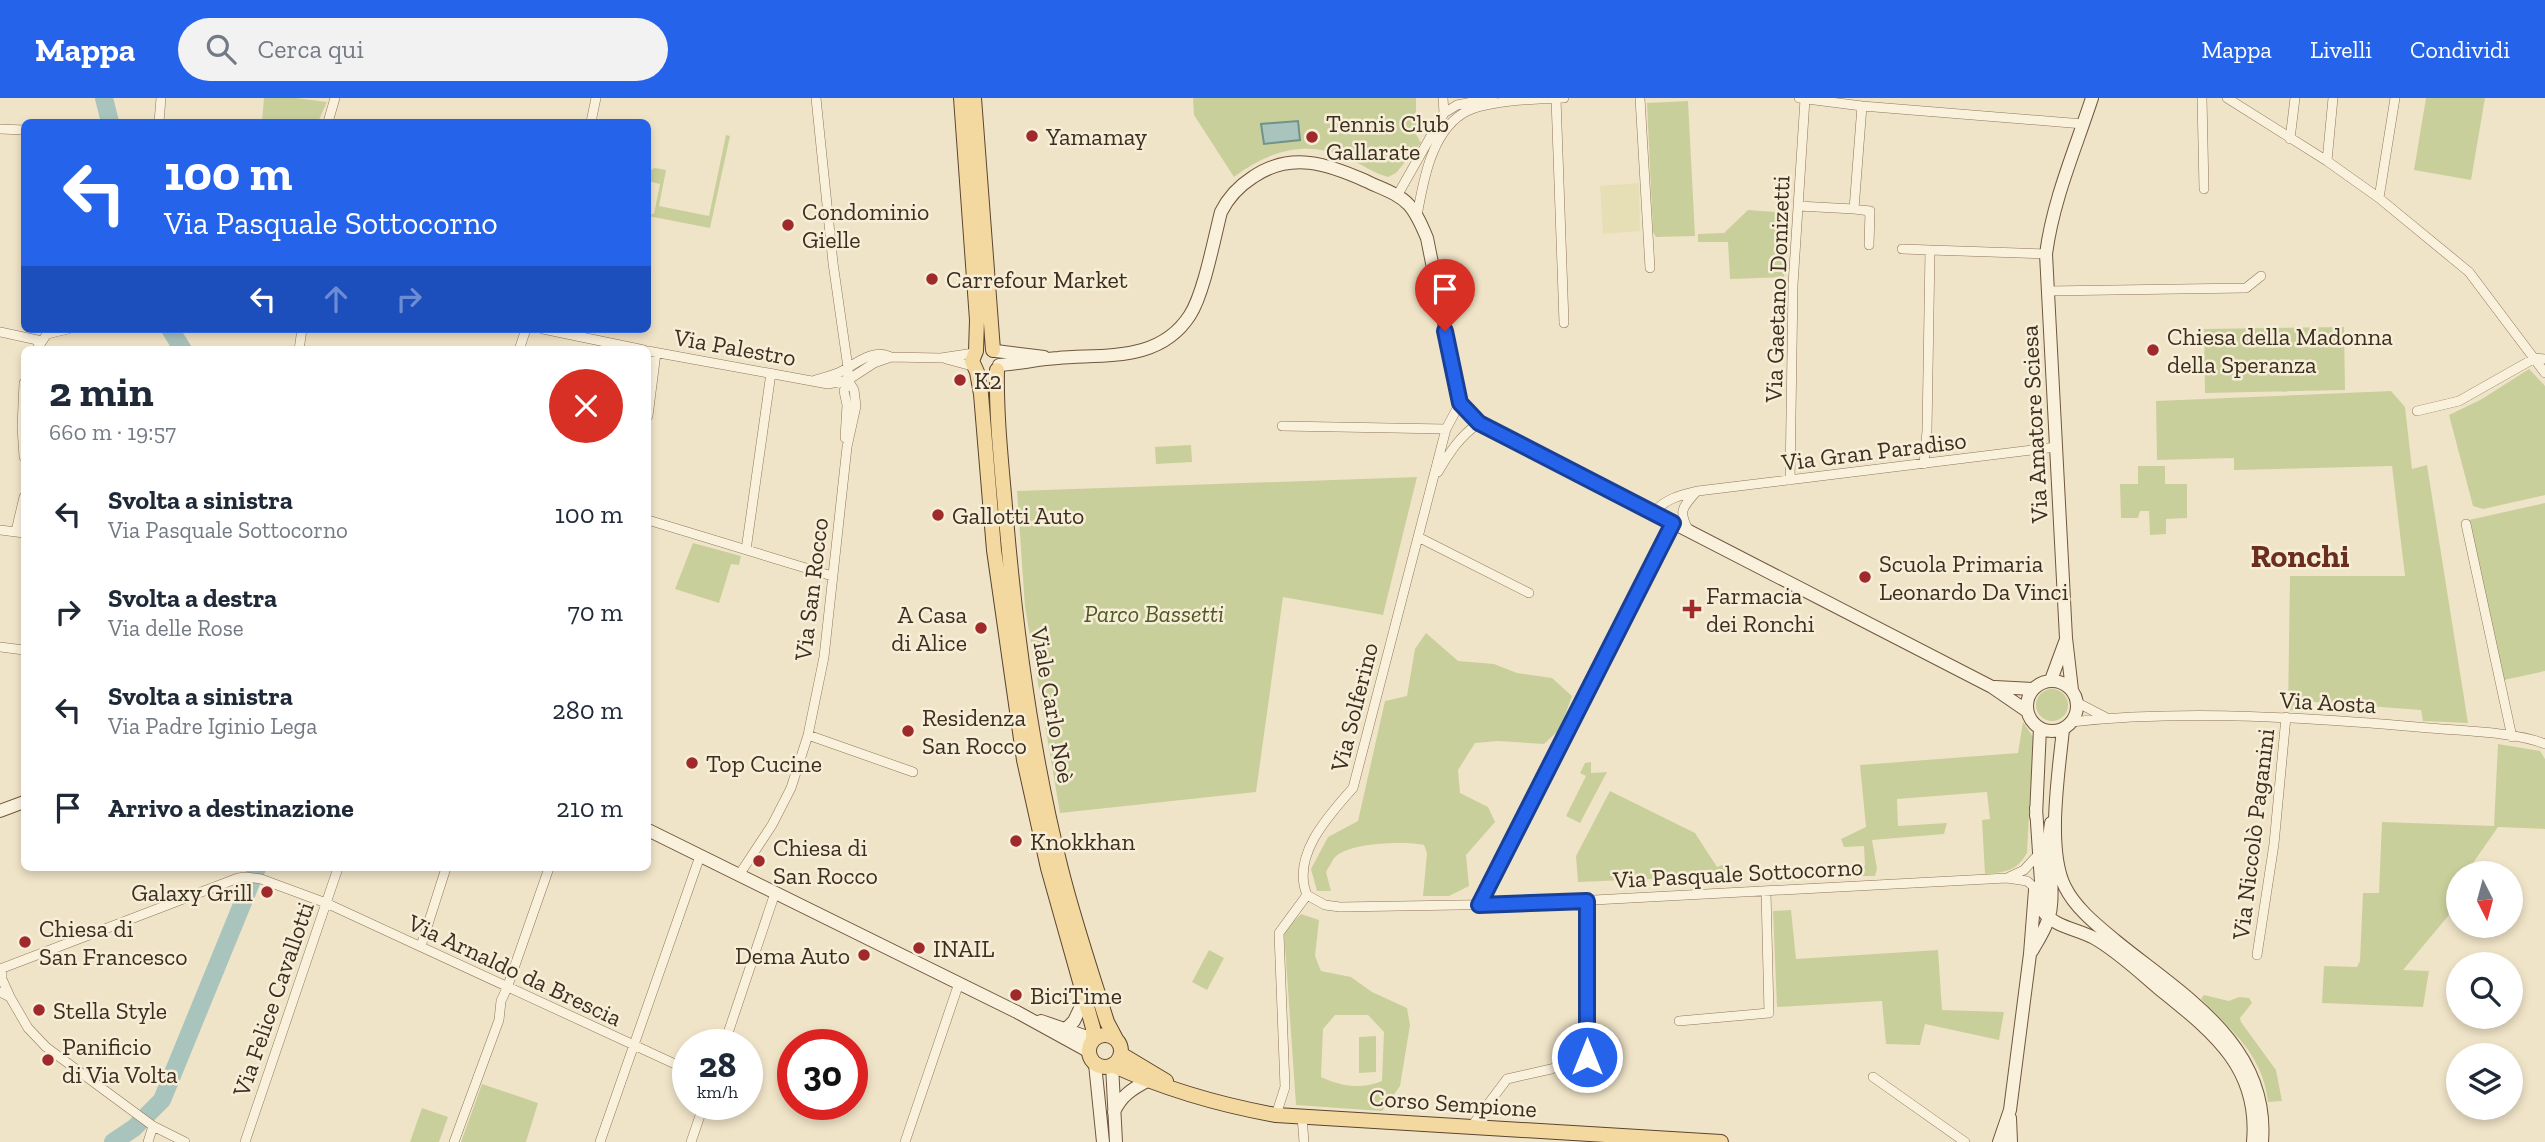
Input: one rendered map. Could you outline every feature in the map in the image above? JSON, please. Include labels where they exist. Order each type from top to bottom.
[{"type":"main road","name":"Viale Carlo Noè","points":[[961,98],[976,320],[975,360],[983,408],[995,550],[1024,760],[1048,868],[1085,998],[1092,1051]]},
{"type":"main road","name":"Viale Carlo Noè","points":[[974,98],[996,359],[997,410],[1007,536],[1018,643],[1061,870],[1107,1022],[1116,1039]]},
{"type":"main road","points":[[985,347],[996,359],[987,375],[975,360],[985,347]]},
{"type":"main road","points":[[1108,1035],[1116,1039],[1121,1048],[1116,1060],[1103,1067],[1092,1051],[1108,1035]]},
{"type":"main road","name":"Corso Sempione","points":[[1116,1060],[1185,1092]]},
{"type":"main road","name":"Corso Sempione","points":[[1116,1060],[1147,1081],[1248,1110],[1276,1115],[1721,1142]]},
{"type":"street","points":[[159,119],[161,98]]},
{"type":"street","points":[[329,119],[335,98]]},
{"type":"street","points":[[592,119],[596,98]]},
{"type":"street","name":"Via San Rocco","points":[[739,875],[772,825],[791,788],[807,734],[824,657],[847,447],[856,406],[854,390],[848,380],[838,303],[816,98]]},
{"type":"street","points":[[1397,195],[1444,113],[1445,98],[1465,106],[1516,99],[1564,98]]},
{"type":"street","points":[[1444,113],[1492,98]]},
{"type":"street","points":[[1640,98],[1650,268]]},
{"type":"street","points":[[1799,98],[1862,106],[2083,124]]},
{"type":"street","name":"Via Amatore Sciesa","points":[[2072,690],[2066,638],[2046,254],[2057,199],[2092,98]]},
{"type":"street","points":[[2202,98],[2204,189]]},
{"type":"street","points":[[2227,98],[2327,160],[2379,198],[2469,272],[2540,359],[2545,373]]},
{"type":"street","points":[[2290,139],[2295,98]]},
{"type":"street","points":[[2327,160],[2333,98]]},
{"type":"street","points":[[2379,198],[2395,98]]},
{"type":"street","points":[[1556,99],[1564,323]]},
{"type":"street","name":"Via Gaetano Donizetti","points":[[1790,480],[1793,285],[1805,99]]},
{"type":"street","points":[[1417,216],[1431,157],[1447,127],[1465,106]]},
{"type":"street","points":[[1854,209],[1862,106]]},
{"type":"street","points":[[0,129],[21,130]]},
{"type":"street","points":[[996,359],[1024,364],[1055,358],[1137,352],[1155,347],[1175,333],[1198,301],[1221,212],[1227,199],[1239,186],[1265,169],[1286,162],[1316,162],[1397,195],[1417,216],[1427,238],[1460,403],[1479,423],[1992,687],[2027,711],[2032,721],[2040,728],[2052,731],[2067,726]]},
{"type":"street","points":[[1798,206],[1870,211],[1869,245]]},
{"type":"street","points":[[1902,249],[2046,254]]},
{"type":"street","points":[[1924,464],[1930,250]]},
{"type":"street","name":"Via Amatore Sciesa","points":[[2047,291],[2246,288],[2261,276]]},
{"type":"street","points":[[0,332],[43,339]]},
{"type":"street","name":"Via Palestro","points":[[562,333],[625,346]]},
{"type":"street","name":"Via Palestro","points":[[651,351],[828,384],[848,380],[874,363],[891,357],[975,360]]},
{"type":"street","name":"Via Palestro","points":[[815,380],[873,355],[884,354],[891,357]]},
{"type":"street","points":[[2417,411],[2459,401],[2540,359]]},
{"type":"street","points":[[746,550],[771,373]]},
{"type":"street","name":"Via Solferino","points":[[1307,895],[1302,883],[1309,849],[1323,824],[1353,788],[1446,429],[1460,403]]},
{"type":"street","name":"Via Solferino","points":[[1432,483],[1465,432],[1479,423]]},
{"type":"street","points":[[1282,426],[1446,429]]},
{"type":"street","name":"Via Gran Paradiso","points":[[1653,513],[1660,504],[1698,491],[2056,447]]},
{"type":"street","points":[[1689,531],[1682,519],[1682,508],[1698,491]]},
{"type":"street","points":[[651,521],[832,576]]},
{"type":"street","points":[[1479,905],[1673,523]]},
{"type":"street","points":[[2466,524],[2512,737]]},
{"type":"street","points":[[0,530],[20,532]]},
{"type":"street","points":[[1418,537],[1529,593]]},
{"type":"street","name":"Via Amatore Sciesa","points":[[2051,680],[2066,638]]},
{"type":"street","points":[[0,647],[21,650]]},
{"type":"street","points":[[2027,711],[2028,698],[2033,689],[2051,680],[2063,683],[2072,690],[2077,703],[2076,715],[2067,726],[2048,840],[2051,905],[2041,936],[2030,954]]},
{"type":"street","points":[[1992,687],[2033,689]]},
{"type":"street","name":"Via Aosta","points":[[2077,703],[2106,718]]},
{"type":"street","name":"Via Aosta","points":[[2067,726],[2106,718],[2311,718],[2512,737],[2545,744]]},
{"type":"street","name":"Via Niccolò Paganini","points":[[2257,955],[2274,844],[2286,718]]},
{"type":"street","points":[[2011,1142],[2010,1111],[2036,889],[2040,728]]},
{"type":"street","points":[[807,734],[914,772]]},
{"type":"street","points":[[2056,799],[2057,863],[2064,886],[2075,904],[2102,929],[2219,1025],[2232,1041],[2251,1071],[2258,1093],[2258,1138]]},
{"type":"street","points":[[0,811],[21,803]]},
{"type":"street","points":[[2036,808],[2043,911],[2048,919],[2094,938],[2211,1031],[2243,1074],[2258,1138]]},
{"type":"street","points":[[651,832],[1092,1051]]},
{"type":"street","points":[[600,1142],[700,856]]},
{"type":"street","points":[[2007,878],[2024,870],[2035,858]]},
{"type":"street","name":"Via Felice Cavallotti","points":[[245,1142],[337,871]]},
{"type":"street","points":[[421,946],[445,871]]},
{"type":"street","points":[[454,1142],[499,1020],[500,1001],[508,988],[548,871]]},
{"type":"street","name":"Via Arnaldo da Brescia","points":[[1,968],[238,878],[261,879],[326,903],[672,1063]]},
{"type":"street","name":"Via Pasquale Sottocorno","points":[[1307,895],[1325,905],[1340,906],[1479,905],[2007,878],[2027,881],[2036,889]]},
{"type":"street","points":[[1679,1021],[1769,1013],[1766,892]]},
{"type":"street","points":[[728,1029],[775,893]]},
{"type":"street","points":[[1276,1115],[1285,1087],[1279,933],[1307,895]]},
{"type":"street","points":[[1471,1126],[1507,1079],[1563,1066],[1587,1057],[1587,901]]},
{"type":"street","points":[[2041,936],[2072,921],[2075,904]]},
{"type":"street","points":[[1,968],[2,979],[10,997],[28,1028],[46,1047],[151,1124],[185,1142]]},
{"type":"street","points":[[905,1142],[959,983]]},
{"type":"street","points":[[0,992],[10,997]]},
{"type":"street","points":[[1067,1028],[1074,1021],[1085,998]]},
{"type":"street","points":[[1027,1017],[1067,1028],[1092,1051],[1103,1142]]},
{"type":"street","points":[[1116,1060],[1116,1142]]},
{"type":"street","points":[[1872,1077],[1965,1142]]},
{"type":"street","points":[[1114,1112],[1126,1093],[1147,1081]]},
{"type":"street","points":[[1999,1142],[2010,1111]]},
{"type":"street","points":[[1302,1116],[1304,1142]]},
{"type":"street","points":[[691,1142],[699,1120]]},
{"type":"street","points":[[148,1142],[151,1124]]},
{"type":"shaded area","points":[[1639,183],[1640,231],[1603,234],[1600,186]]},
{"type":"green space","points":[[264,98],[327,102],[319,119],[262,119]]},
{"type":"green space","name":"Tennis Club Gallarate","points":[[1193,98],[1416,98],[1416,134],[1421,143],[1396,173],[1388,177],[1332,152],[1302,149],[1261,160],[1234,177],[1194,115]]},
{"type":"green space","points":[[2426,98],[2485,98],[2471,180],[2414,170]]},
{"type":"green space","points":[[1688,101],[1695,236],[1656,237],[1653,232],[1647,103]]},
{"type":"green space","points":[[726,135],[730,136],[710,228],[651,217],[654,214],[660,184],[651,182],[651,170],[666,170],[659,206],[709,216]]},
{"type":"green space","points":[[1748,210],[1790,213],[1784,277],[1730,279],[1728,242],[1698,242],[1698,234],[1724,233]]},
{"type":"green space","points":[[2344,327],[2345,390],[2205,393],[2204,329]]},
{"type":"green space","points":[[2529,369],[2545,386],[2545,495],[2483,509],[2473,506],[2449,415],[2482,399]]},
{"type":"green space","points":[[2391,391],[2405,407],[2412,469],[2427,465],[2468,723],[2423,721],[2421,710],[2301,701],[2299,711],[2288,710],[2290,576],[2405,576],[2392,466],[2234,470],[2234,458],[2157,460],[2156,401]]},
{"type":"green space","points":[[1191,445],[1192,462],[1156,464],[1155,447]]},
{"type":"green space","points":[[2138,466],[2165,466],[2165,484],[2187,484],[2187,518],[2166,519],[2166,534],[2150,535],[2149,511],[2140,511],[2138,518],[2121,518],[2120,484],[2138,484]]},
{"type":"green space","name":"Parco Bassetti","points":[[1417,477],[1383,615],[1283,597],[1256,792],[1060,813],[1025,607],[1017,491]]},
{"type":"green space","points":[[2545,503],[2545,671],[2504,680],[2469,520]]},
{"type":"green space","points":[[693,543],[741,556],[739,565],[731,564],[719,603],[675,589]]},
{"type":"green space","points":[[1426,633],[1458,661],[1494,664],[1517,673],[1552,678],[1572,696],[1560,729],[1544,744],[1498,741],[1475,743],[1458,770],[1460,793],[1488,807],[1495,822],[1466,855],[1469,886],[1449,896],[1423,896],[1427,853],[1424,845],[1391,843],[1342,852],[1335,857],[1326,872],[1331,891],[1317,891],[1311,869],[1328,837],[1358,821],[1385,701],[1407,696],[1415,649]]},
{"type":"green space","points":[[2052,689],[2063,694],[2068,705],[2063,716],[2052,721],[2041,716],[2036,705],[2041,694]]},
{"type":"green space","points":[[2023,722],[2033,737],[2027,853],[2019,864],[2004,871],[1985,874],[1982,820],[1990,819],[1987,792],[1897,799],[1898,826],[1947,823],[1944,834],[1872,840],[1877,869],[1875,876],[1844,876],[1845,868],[1865,866],[1864,846],[1844,847],[1841,839],[1866,827],[1860,765],[2018,753]]},
{"type":"green space","points":[[2498,744],[2540,751],[2545,759],[2545,829],[2498,827],[2474,861],[2446,861],[2446,919],[2403,970],[2429,971],[2423,1007],[2322,1003],[2324,966],[2357,967],[2360,961],[2363,893],[2379,893],[2382,822],[2494,826]]},
{"type":"green space","points":[[1591,762],[1591,773],[1607,772],[1580,823],[1566,816],[1586,776],[1580,773],[1585,763]]},
{"type":"green space","points":[[1610,791],[1695,833],[1717,867],[1725,864],[1736,881],[1731,884],[1722,876],[1578,882],[1576,856]]},
{"type":"green space","points":[[1791,910],[1796,959],[1938,950],[1942,1010],[2004,1012],[1999,1040],[1925,1024],[1920,1045],[1886,1044],[1882,1001],[1777,1007],[1773,911]]},
{"type":"green space","points":[[1301,914],[1319,920],[1315,956],[1321,971],[1351,977],[1372,992],[1407,1008],[1410,1025],[1400,1086],[1382,1111],[1296,1105],[1284,931]],"holes":[[[1335,1015],[1368,1015],[1384,1032],[1382,1081],[1351,1086],[1321,1077],[1323,1029]]]},
{"type":"green space","points":[[1209,950],[1224,958],[1207,990],[1192,982]]},
{"type":"green space","points":[[2204,995],[2229,1001],[2239,997],[2249,998],[2252,1003],[2240,1018],[2241,1022],[2276,1070],[2282,1101],[2268,1102],[2265,1085],[2253,1057],[2235,1033],[2201,999]]},
{"type":"green space","points":[[1376,1036],[1376,1072],[1359,1073],[1359,1037]]},
{"type":"green space","points":[[482,1084],[538,1103],[526,1142],[461,1142]]},
{"type":"green space","points":[[422,1108],[448,1117],[439,1142],[410,1142]]},
{"type":"water","points":[[1298,121],[1300,140],[1264,144],[1261,124]]},
{"type":"waterway","points":[[104,98],[109,119]]},
{"type":"waterway","points":[[172,333],[181,346]]},
{"type":"waterway","points":[[113,1142],[134,1128],[162,1100],[256,871]]},
{"type":"place","name":"Yamamay","points":[[1032,136]]},
{"type":"place","name":"Tennis Club Gallarate","points":[[1312,137]]},
{"type":"place","name":"Condominio Gielle","points":[[788,225]]},
{"type":"place","name":"Carrefour Market","points":[[932,279]]},
{"type":"place","name":"Chiesa della Madonna della Speranza","points":[[2153,350]]},
{"type":"place","name":"K2","points":[[960,380]]},
{"type":"place","name":"Gallotti Auto","points":[[938,515]]},
{"type":"place","name":"Scuola Primaria Leonardo Da Vinci","points":[[1865,577]]},
{"type":"place","name":"Farmacia dei Ronchi","points":[[1692,609]]},
{"type":"place","name":"A Casa di Alice","points":[[981,628]]},
{"type":"place","name":"Residenza San Rocco","points":[[908,731]]},
{"type":"place","name":"Top Cucine","points":[[692,763]]},
{"type":"place","name":"Knokkhan","points":[[1016,841]]},
{"type":"place","name":"Chiesa di San Rocco","points":[[759,861]]},
{"type":"place","name":"Galaxy Grill","points":[[267,892]]},
{"type":"place","name":"Chiesa di San Francesco","points":[[25,942]]},
{"type":"place","name":"INAIL","points":[[919,948]]},
{"type":"place","name":"Dema Auto","points":[[864,955]]},
{"type":"place","name":"BiciTime","points":[[1016,995]]},
{"type":"place","name":"Stella Style","points":[[39,1010]]},
{"type":"place","name":"Panificio di Via Volta","points":[[48,1060]]},
{"type":"district","name":"Ronchi","points":[[2300,556]]},
{"type":"route","points":[[1445,331],[1460,403],[1467,413],[1479,423],[1673,523],[1479,905],[1587,901],[1587,1057]]}]
